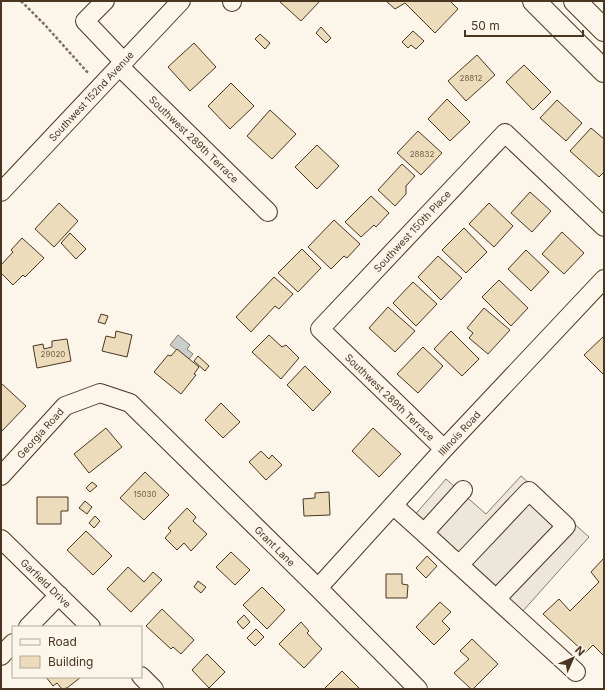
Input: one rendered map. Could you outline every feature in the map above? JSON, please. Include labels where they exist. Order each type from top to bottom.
[{"type":"main road","points":[[534,1],[604,71]]},
{"type":"main road","points":[[574,1],[604,30]]},
{"type":"street","name":"Southwest 289th Terrace","points":[[105,1],[85,21],[122,64],[268,212]]},
{"type":"street","name":"Southwest 152nd Avenue","points":[[1,192],[182,1]]},
{"type":"street","name":"Southwest 150th Place","points":[[320,329],[505,133],[604,227]]},
{"type":"street","name":"Illinois Road","points":[[318,588],[444,448],[604,280]]},
{"type":"street","name":"Southwest 289th Terrace","points":[[320,329],[444,448]]},
{"type":"street","name":"Georgia Road","points":[[1,476],[65,406],[100,394],[130,403]]},
{"type":"street","name":"Grant Lane","points":[[130,403],[318,588],[418,689]]},
{"type":"street","points":[[424,533],[463,490]]},
{"type":"street","points":[[460,565],[528,491],[566,526],[496,599]]},
{"type":"street","points":[[393,505],[576,672]]},
{"type":"street","name":"Garfield Drive","points":[[1,539],[90,626]]},
{"type":"street","points":[[29,626],[59,595]]},
{"type":"street","points":[[1,656],[12,644]]},
{"type":"street","points":[[142,677],[154,689]]},
{"type":"path","points":[[21,1],[45,25],[100,86]]},
{"type":"shaded area","points":[[178,335],[190,345],[187,349],[193,354],[189,359],[170,345]]},
{"type":"shaded area","points":[[521,476],[589,537],[522,612],[413,517],[446,479],[486,514]]},
{"type":"building","points":[[279,1],[320,1],[301,21]]},
{"type":"building","points":[[386,1],[450,1],[458,9],[435,33],[405,3],[395,9]]},
{"type":"building","points":[[321,27],[331,38],[326,43],[316,33]]},
{"type":"building","points":[[413,31],[424,41],[416,49],[411,45],[408,48],[402,42]]},
{"type":"building","points":[[260,34],[270,43],[265,49],[255,39]]},
{"type":"building","points":[[194,43],[216,67],[190,91],[168,67]]},
{"type":"building","points":[[477,55],[495,75],[466,101],[448,81]]},
{"type":"building","points":[[524,65],[551,92],[533,110],[506,82]]},
{"type":"building","points":[[231,83],[254,106],[230,129],[208,106]]},
{"type":"building","points":[[447,99],[470,122],[450,141],[428,119]]},
{"type":"building","points":[[557,100],[582,123],[566,141],[540,118]]},
{"type":"building","points":[[270,110],[296,134],[272,159],[247,136]]},
{"type":"building","points":[[591,128],[604,139],[604,172],[599,177],[570,151]]},
{"type":"building","points":[[418,131],[442,153],[421,175],[397,153]]},
{"type":"building","points":[[317,145],[339,166],[317,189],[295,167]]},
{"type":"building","points":[[402,164],[415,176],[406,186],[406,194],[395,206],[378,190]]},
{"type":"building","points":[[530,192],[551,211],[532,232],[511,213]]},
{"type":"building","points":[[371,196],[389,213],[376,227],[374,225],[361,237],[345,222]]},
{"type":"building","points":[[59,203],[78,221],[54,247],[35,229]]},
{"type":"building","points":[[489,203],[513,226],[494,247],[469,224]]},
{"type":"building","points":[[334,220],[360,244],[347,258],[344,256],[331,269],[308,247]]},
{"type":"building","points":[[464,228],[487,252],[466,273],[442,250]]},
{"type":"building","points":[[562,232],[584,253],[564,274],[542,254]]},
{"type":"building","points":[[70,233],[86,249],[76,259],[61,243]]},
{"type":"building","points":[[22,238],[44,258],[25,277],[23,275],[13,285],[1,273],[1,265],[13,252],[11,250]]},
{"type":"building","points":[[302,249],[321,268],[298,292],[278,273]]},
{"type":"building","points":[[526,250],[549,272],[531,291],[508,269]]},
{"type":"building","points":[[438,256],[462,278],[441,300],[418,277]]},
{"type":"building","points":[[274,277],[293,294],[279,309],[275,306],[251,332],[236,317]]},
{"type":"building","points":[[499,280],[528,308],[511,326],[482,297]]},
{"type":"building","points":[[413,282],[437,304],[416,326],[393,303]]},
{"type":"building","points":[[388,307],[415,331],[395,352],[369,328]]},
{"type":"building","points":[[484,308],[510,330],[488,354],[469,338],[473,333],[467,328]]},
{"type":"building","points":[[101,314],[108,316],[105,324],[98,322]]},
{"type":"building","points":[[116,331],[132,335],[127,357],[102,351],[106,336],[115,338]]},
{"type":"building","points":[[451,331],[479,359],[462,376],[434,349]]},
{"type":"building","points":[[269,335],[282,347],[286,345],[299,358],[281,379],[252,352]]},
{"type":"building","points":[[604,336],[604,375],[584,355]]},
{"type":"building","points":[[67,339],[71,361],[37,368],[33,346],[43,344],[44,349],[52,347],[52,341]]},
{"type":"building","points":[[423,347],[443,366],[418,393],[397,374]]},
{"type":"building","points":[[177,349],[199,367],[194,374],[196,375],[181,394],[154,372],[168,355],[171,356]]},
{"type":"building","points":[[198,356],[209,366],[205,371],[194,361]]},
{"type":"building","points":[[305,366],[331,392],[313,411],[287,385]]},
{"type":"building","points":[[1,383],[26,406],[1,432]]},
{"type":"building","points":[[221,403],[240,422],[223,438],[205,420]]},
{"type":"building","points":[[106,428],[122,447],[89,473],[74,454]]},
{"type":"building","points":[[373,428],[401,454],[379,477],[352,451]]},
{"type":"building","points":[[261,451],[269,459],[272,455],[282,465],[266,480],[249,462]]},
{"type":"building","points":[[145,472],[169,495],[144,520],[120,498]]},
{"type":"building","points":[[92,482],[97,486],[90,492],[86,488]]},
{"type":"building","points":[[329,492],[330,515],[304,516],[303,499],[315,498],[315,493]]},
{"type":"building","points":[[37,497],[68,497],[68,511],[61,511],[61,524],[37,524]]},
{"type":"building","points":[[85,501],[92,507],[87,514],[79,508]]},
{"type":"building","points":[[187,508],[196,517],[193,521],[207,534],[191,551],[184,543],[177,550],[165,538],[171,531],[168,528]]},
{"type":"building","points":[[95,516],[100,521],[94,528],[89,523]]},
{"type":"building","points":[[86,531],[112,556],[93,575],[67,550]]},
{"type":"building","points":[[231,552],[250,570],[235,585],[216,567]]},
{"type":"building","points":[[427,556],[437,566],[426,578],[416,568]]},
{"type":"building","points":[[604,558],[604,656],[593,645],[585,653],[543,614],[559,599],[570,611],[599,582],[591,572]]},
{"type":"building","points":[[128,567],[144,582],[153,572],[162,580],[131,612],[107,589]]},
{"type":"building","points":[[386,574],[402,574],[402,584],[408,585],[407,598],[386,598]]},
{"type":"building","points":[[198,581],[206,587],[201,593],[194,587]]},
{"type":"building","points":[[262,587],[285,610],[267,629],[243,605]]},
{"type":"building","points":[[440,602],[451,612],[442,621],[450,629],[434,645],[416,627]]},
{"type":"building","points":[[162,609],[194,640],[181,654],[173,647],[171,649],[146,626]]},
{"type":"building","points":[[244,615],[250,622],[243,629],[237,622]]},
{"type":"building","points":[[301,622],[309,631],[307,633],[322,649],[304,668],[279,644]]},
{"type":"building","points":[[256,629],[264,637],[255,646],[247,638]]},
{"type":"building","points":[[472,639],[498,664],[473,689],[471,689],[454,673],[469,659],[460,651]]},
{"type":"building","points":[[207,654],[225,672],[209,688],[192,670]]},
{"type":"building","points":[[342,671],[360,689],[325,688]]},
{"type":"building","points":[[47,678],[80,678],[67,688],[62,689],[57,683],[53,686]]}]
